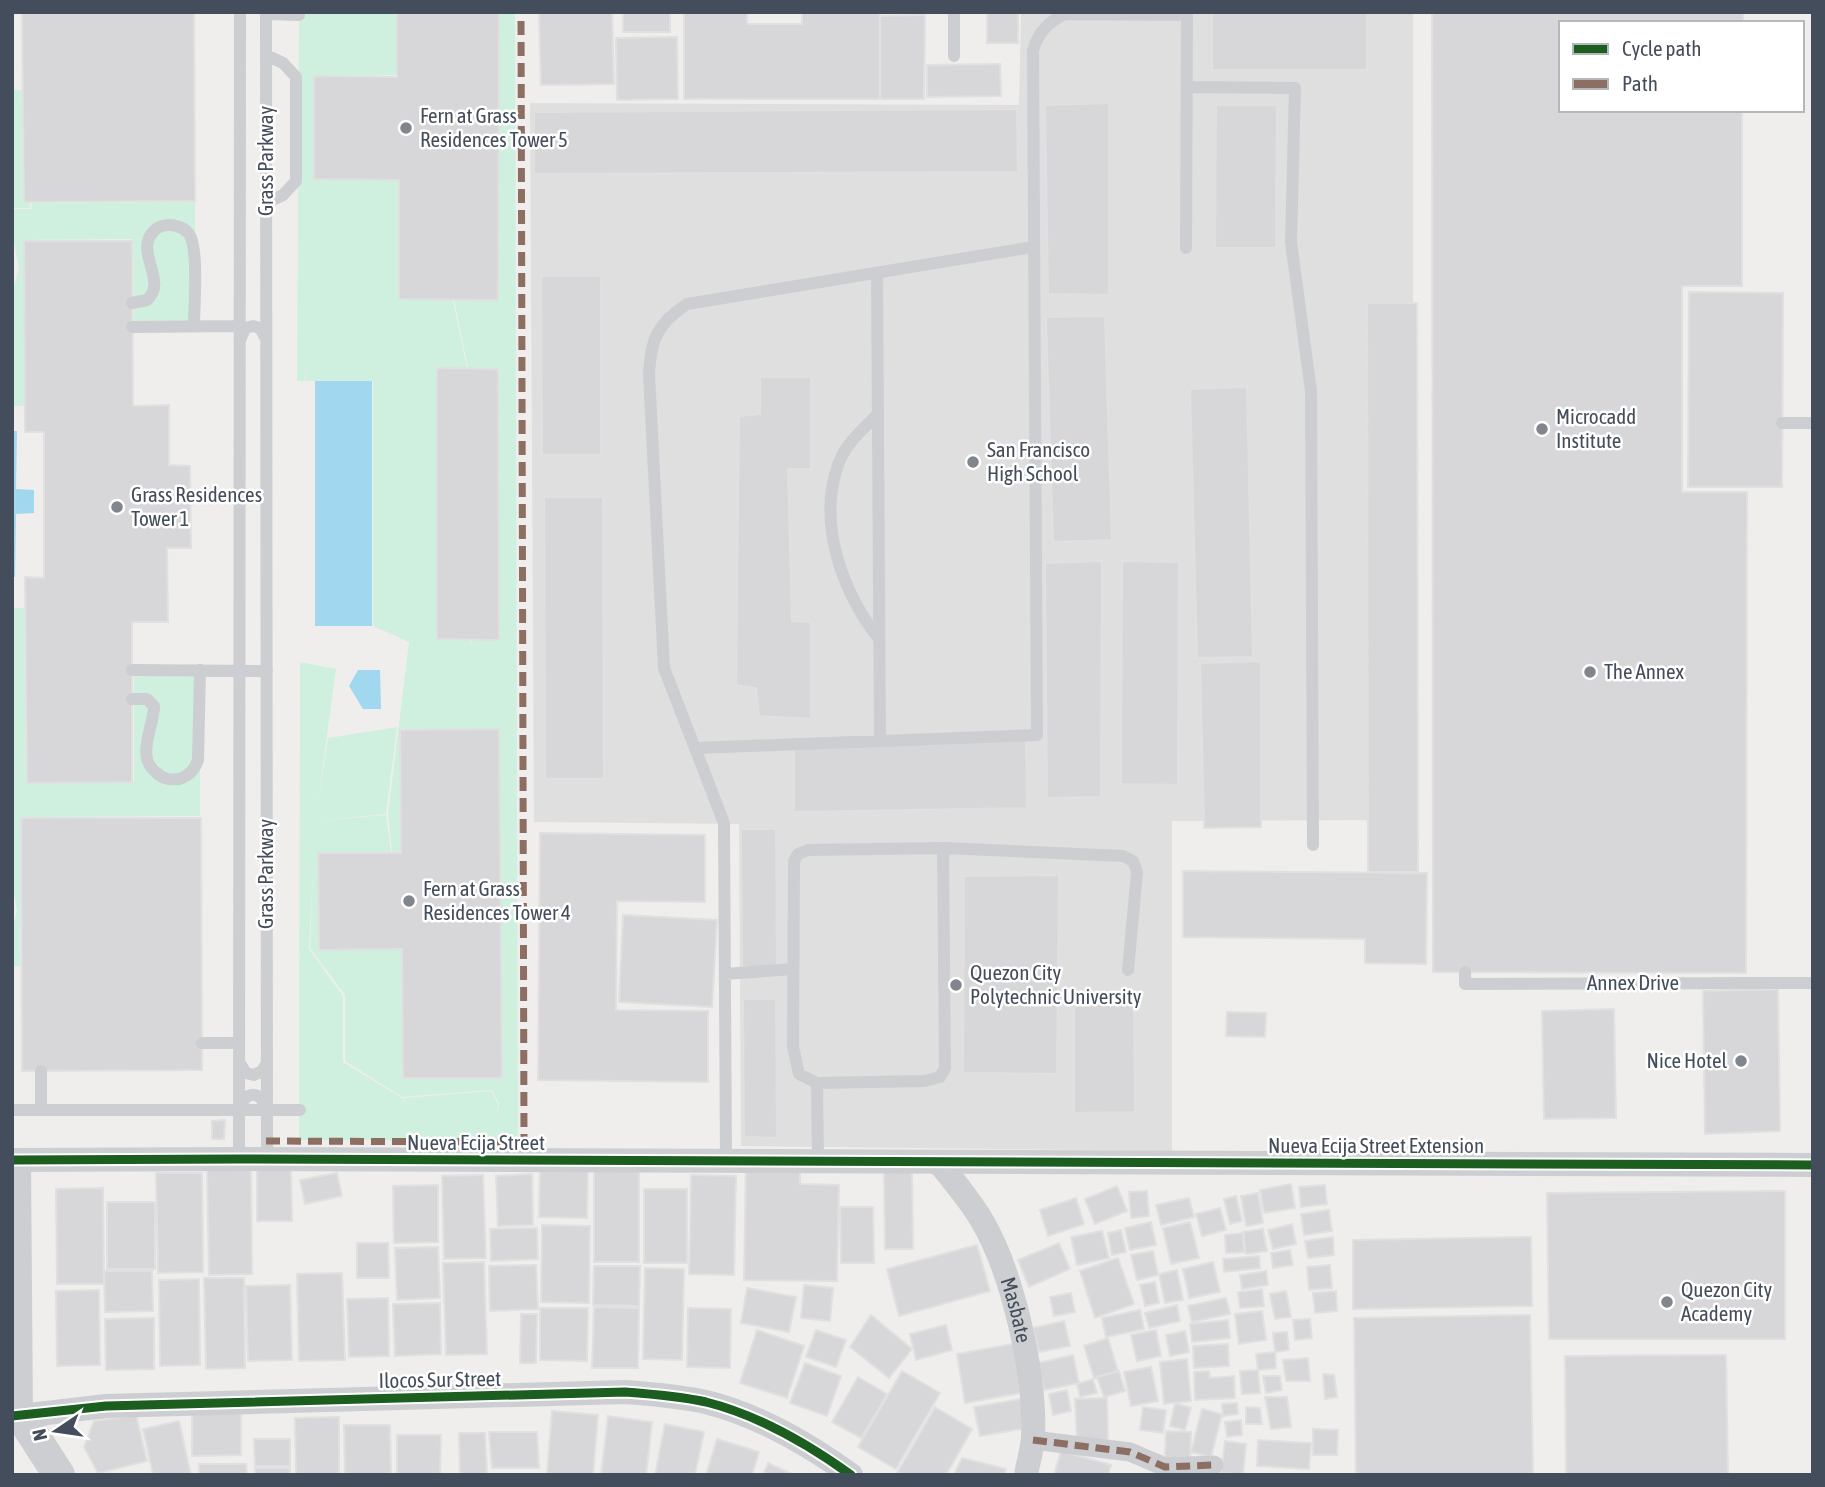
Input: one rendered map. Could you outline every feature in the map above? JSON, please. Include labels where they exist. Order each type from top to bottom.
[{"type":"street","name":"Nueva Ecija Street","points":[[16,1160],[940,1163]]},
{"type":"street","points":[[16,1160],[17,1416],[59,1475]]},
{"type":"street","name":"Nueva Ecija Street Extension","points":[[940,1163],[1813,1165]]},
{"type":"street","name":"Masbate","points":[[940,1163],[981,1220],[997,1251],[1008,1283],[1028,1373],[1033,1412],[1033,1440],[1026,1475]]},
{"type":"street","name":"Ilocos Sur Street","points":[[17,1416],[106,1406],[625,1392],[706,1402],[734,1411],[798,1441],[851,1475]]},
{"type":"street","points":[[1033,1440],[1130,1452],[1165,1467],[1214,1465]]},
{"type":"lane","name":"Grass Parkway","points":[[239,1159],[240,12]]},
{"type":"lane","points":[[954,12],[954,56]]},
{"type":"lane","name":"Grass Parkway","points":[[266,13],[267,1159]]},
{"type":"lane","points":[[266,13],[299,15]]},
{"type":"lane","points":[[695,748],[1037,735],[1031,60],[1036,40],[1048,24],[1065,14],[1187,13],[1186,248]]},
{"type":"lane","points":[[266,55],[279,60],[296,77],[296,181],[283,195],[266,203]]},
{"type":"lane","points":[[1186,88],[1295,88],[1291,242],[1311,391],[1313,845]]},
{"type":"lane","points":[[132,303],[147,300],[156,288],[147,255],[151,233],[159,227],[179,226],[190,234],[195,251],[194,326]]},
{"type":"lane","points":[[726,1162],[724,823],[664,668],[649,374],[654,339],[662,325],[687,304],[1033,247]]},
{"type":"lane","points":[[877,273],[880,741]]},
{"type":"lane","points":[[240,309],[246,320],[254,322],[262,319],[266,310]]},
{"type":"lane","points":[[132,327],[194,326],[241,332],[253,326],[260,328],[266,339]]},
{"type":"lane","points":[[878,414],[850,443],[838,464],[833,485],[832,511],[834,539],[846,584],[860,612],[879,639]]},
{"type":"lane","points":[[1782,423],[1813,423]]},
{"type":"lane","points":[[241,504],[266,503]]},
{"type":"lane","points":[[240,655],[243,664],[250,668],[262,665],[266,657]]},
{"type":"lane","points":[[132,670],[200,670],[240,678],[267,671]]},
{"type":"lane","points":[[132,699],[147,699],[154,706],[146,741],[151,767],[163,777],[183,778],[193,770],[198,760],[200,670]]},
{"type":"lane","points":[[240,678],[253,672],[260,675],[266,685]]},
{"type":"lane","points":[[943,848],[945,1068],[940,1077],[925,1081],[817,1083],[799,1074],[793,1047],[794,861],[797,854],[808,850],[943,848],[1124,856],[1133,861],[1137,872],[1128,970]]},
{"type":"lane","points":[[724,974],[793,969]]},
{"type":"lane","name":"Annex Drive","points":[[1465,972],[1465,984],[1813,983]]},
{"type":"lane","points":[[202,1043],[239,1043]]},
{"type":"lane","points":[[239,1062],[246,1073],[254,1075],[262,1071],[267,1063]]},
{"type":"lane","points":[[41,1071],[41,1110]]},
{"type":"lane","points":[[817,1083],[818,1162]]},
{"type":"lane","points":[[12,1110],[299,1110]]},
{"type":"shaded area","name":"San Francisco High School","points":[[1021,12],[1413,12],[1413,820],[1172,821],[1172,1151],[741,1146],[739,824],[534,822],[530,103],[1019,105]]},
{"type":"green space","points":[[299,12],[396,12],[396,75],[314,76],[314,179],[399,180],[398,299],[453,300],[467,368],[437,369],[437,639],[471,640],[470,647],[472,640],[499,640],[498,368],[468,368],[454,300],[498,300],[499,12],[515,12],[518,1141],[299,1140],[300,662],[336,669],[318,802],[328,738],[397,727],[386,814],[315,821],[386,815],[391,852],[318,853],[318,950],[401,950],[403,1079],[502,1078],[499,729],[400,730],[401,852],[392,852],[388,814],[409,642],[373,626],[373,381],[306,381],[306,366],[305,381],[297,381]],"holes":[[[313,873],[310,948],[345,995],[345,1061],[402,1097],[492,1090],[499,1104],[496,1116],[498,1104],[491,1091],[403,1098],[408,1105],[402,1098],[343,1062],[343,996],[309,949]]]},
{"type":"green space","points":[[12,90],[22,90],[23,203],[30,203],[30,208],[12,208]]},
{"type":"green space","points":[[195,202],[195,236],[158,224],[146,265],[149,292],[134,300],[133,239],[24,240],[24,406],[12,406],[12,295],[19,268],[12,232],[12,209],[31,209],[32,203]]},
{"type":"green space","points":[[174,229],[188,238],[190,324],[134,325],[134,306],[148,305],[151,248],[158,231]]},
{"type":"green space","points":[[12,608],[24,608],[26,783],[134,783],[134,702],[150,706],[144,759],[167,782],[200,766],[200,816],[20,817],[20,966],[12,966],[12,928],[17,911],[12,881]]},
{"type":"green space","points":[[134,673],[197,673],[195,758],[182,774],[167,774],[154,760],[151,745],[159,711],[134,696]]},
{"type":"water","points":[[315,381],[372,381],[372,626],[315,626]]},
{"type":"water","points":[[12,431],[17,431],[16,489],[34,490],[34,513],[16,514],[15,577],[12,577]]},
{"type":"water","points":[[358,670],[380,670],[381,709],[363,709],[349,686]]},
{"type":"building","points":[[22,12],[194,12],[195,201],[24,202]]},
{"type":"building","name":"Fern at Grass Residences Tower 5","points":[[397,12],[499,12],[498,300],[399,299],[399,180],[314,179],[314,76],[397,77]]},
{"type":"building","points":[[539,12],[612,12],[614,84],[541,85]]},
{"type":"building","points":[[623,12],[670,12],[670,32],[623,32]]},
{"type":"building","points":[[684,12],[747,12],[747,24],[802,24],[802,12],[880,12],[880,99],[684,99]]},
{"type":"building","points":[[987,12],[1018,12],[1018,43],[987,43]]},
{"type":"building","points":[[1212,12],[1367,12],[1367,70],[1212,70]]},
{"type":"building","name":"The Annex","points":[[1432,12],[1743,12],[1743,21],[1559,21],[1559,112],[1742,112],[1742,286],[1682,286],[1682,492],[1747,492],[1746,973],[1433,972]]},
{"type":"building","points":[[925,15],[924,99],[880,99],[880,16]]},
{"type":"building","points":[[677,37],[678,99],[617,100],[616,38]]},
{"type":"building","points":[[1000,64],[1001,96],[927,97],[927,65]]},
{"type":"building","points":[[1109,103],[1109,295],[1048,294],[1045,105]]},
{"type":"building","points":[[1216,105],[1277,105],[1276,248],[1215,248]]},
{"type":"building","points":[[1017,109],[1018,172],[534,174],[534,112]]},
{"type":"building","name":"Grass Residences Tower 1","points":[[24,241],[132,241],[133,406],[169,405],[169,465],[190,466],[191,548],[167,548],[168,622],[132,622],[132,782],[27,783],[25,577],[44,578],[44,432],[25,432]]},
{"type":"building","points":[[541,276],[601,276],[601,455],[542,455]]},
{"type":"building","points":[[1689,292],[1783,293],[1782,487],[1688,487]]},
{"type":"building","points":[[1367,303],[1417,303],[1418,872],[1368,872]]},
{"type":"building","points":[[1105,316],[1112,540],[1053,542],[1046,317]]},
{"type":"building","points":[[437,368],[498,369],[499,640],[437,639]]},
{"type":"building","points":[[760,377],[811,377],[811,469],[788,469],[792,621],[811,622],[811,719],[759,716],[756,688],[736,685],[739,416],[760,414]]},
{"type":"building","points":[[1247,387],[1253,657],[1197,658],[1190,389]]},
{"type":"building","points":[[544,497],[603,497],[604,779],[545,779]]},
{"type":"building","points":[[1102,561],[1101,797],[1047,798],[1045,563]]},
{"type":"building","points":[[1122,561],[1179,562],[1178,785],[1121,784]]},
{"type":"building","points":[[1261,661],[1261,827],[1204,828],[1200,663]]},
{"type":"building","name":"Fern at Grass Residences Tower 4","points":[[499,729],[502,1078],[403,1078],[402,949],[319,950],[318,853],[401,853],[400,730]]},
{"type":"building","points":[[1026,739],[1027,808],[794,812],[794,746]]},
{"type":"building","points":[[21,818],[201,818],[202,1070],[22,1071]]},
{"type":"building","points":[[741,829],[776,829],[777,967],[742,967]]},
{"type":"building","points":[[540,833],[705,835],[705,902],[617,901],[616,1010],[708,1011],[708,1082],[538,1080]]},
{"type":"building","points":[[1183,871],[1427,873],[1426,964],[1365,963],[1365,939],[1183,937]]},
{"type":"building","points":[[1059,875],[1057,1074],[963,1073],[964,876]]},
{"type":"building","points":[[623,915],[717,920],[712,1007],[619,1002]]},
{"type":"building","name":"Nice Hotel","points":[[1778,989],[1780,1131],[1705,1134],[1703,991]]},
{"type":"building","points":[[1134,996],[1135,1112],[1074,1113],[1074,997]]},
{"type":"building","points":[[743,999],[776,999],[777,1138],[744,1137]]},
{"type":"building","points":[[1614,1009],[1616,1118],[1544,1119],[1542,1011]]},
{"type":"building","points":[[1227,1012],[1266,1013],[1265,1037],[1226,1036]]},
{"type":"building","points":[[225,1120],[224,1139],[212,1139],[212,1121]]},
{"type":"building","points":[[746,1163],[800,1164],[800,1184],[839,1185],[837,1281],[744,1280]]},
{"type":"building","points":[[540,1165],[588,1166],[587,1218],[539,1217]]},
{"type":"building","points":[[251,1169],[252,1274],[209,1275],[207,1170]]},
{"type":"building","points":[[257,1169],[291,1169],[292,1221],[257,1221]]},
{"type":"building","points":[[594,1171],[639,1171],[639,1262],[594,1262]]},
{"type":"building","points":[[884,1172],[912,1172],[913,1249],[885,1249]]},
{"type":"building","points":[[156,1173],[202,1173],[203,1272],[158,1273]]},
{"type":"building","points":[[337,1173],[342,1196],[305,1204],[300,1180]]},
{"type":"building","points":[[532,1174],[533,1225],[498,1226],[496,1176]]},
{"type":"building","points":[[483,1175],[486,1258],[444,1259],[442,1176]]},
{"type":"building","points":[[691,1175],[736,1176],[734,1275],[689,1274]]},
{"type":"building","points":[[1291,1184],[1295,1208],[1264,1213],[1260,1190]]},
{"type":"building","points":[[438,1185],[438,1242],[394,1243],[393,1186]]},
{"type":"building","points":[[1325,1185],[1327,1204],[1301,1207],[1299,1187]]},
{"type":"building","points":[[1117,1186],[1127,1211],[1095,1224],[1085,1199]]},
{"type":"building","points":[[103,1188],[104,1284],[57,1284],[56,1189]]},
{"type":"building","points":[[644,1189],[687,1189],[687,1263],[644,1263]]},
{"type":"building","points":[[1147,1191],[1149,1216],[1131,1218],[1129,1192]]},
{"type":"building","name":"Quezon City Academy","points":[[1785,1191],[1785,1339],[1549,1339],[1547,1193]]},
{"type":"building","points":[[1258,1193],[1263,1223],[1246,1226],[1241,1196]]},
{"type":"building","points":[[1236,1196],[1242,1221],[1230,1224],[1224,1199]]},
{"type":"building","points":[[1076,1198],[1084,1224],[1048,1236],[1040,1210]]},
{"type":"building","points":[[1189,1198],[1194,1217],[1161,1225],[1156,1205]]},
{"type":"building","points":[[107,1202],[155,1202],[155,1269],[107,1269]]},
{"type":"building","points":[[840,1207],[873,1207],[874,1263],[841,1263]]},
{"type":"building","points":[[1220,1208],[1226,1230],[1202,1236],[1196,1214]]},
{"type":"building","points":[[1329,1210],[1332,1231],[1304,1235],[1301,1214]]},
{"type":"building","points":[[1151,1222],[1156,1245],[1130,1250],[1125,1228]]},
{"type":"building","points":[[1190,1222],[1199,1258],[1171,1264],[1163,1228]]},
{"type":"building","points":[[1292,1224],[1296,1244],[1273,1249],[1268,1230]]},
{"type":"building","points":[[542,1225],[590,1226],[589,1303],[541,1302]]},
{"type":"building","points":[[537,1228],[538,1259],[491,1261],[490,1229]]},
{"type":"building","points":[[1263,1229],[1267,1251],[1246,1254],[1243,1232]]},
{"type":"building","points":[[1121,1230],[1126,1252],[1112,1255],[1108,1233]]},
{"type":"building","points":[[1102,1231],[1109,1258],[1077,1265],[1071,1237]]},
{"type":"building","points":[[1243,1233],[1244,1252],[1226,1253],[1225,1235]]},
{"type":"building","points":[[1333,1237],[1334,1255],[1308,1258],[1305,1241]]},
{"type":"building","points":[[1531,1237],[1532,1306],[1353,1309],[1353,1240]]},
{"type":"building","points":[[357,1243],[388,1243],[389,1278],[357,1278]]},
{"type":"building","points":[[1059,1243],[1070,1269],[1029,1287],[1018,1260]]},
{"type":"building","points":[[977,1245],[990,1291],[899,1316],[887,1269]]},
{"type":"building","points":[[438,1247],[440,1298],[397,1300],[395,1248]]},
{"type":"building","points":[[1290,1250],[1293,1265],[1273,1268],[1271,1253]]},
{"type":"building","points":[[1153,1251],[1158,1275],[1137,1280],[1131,1255]]},
{"type":"building","points":[[1259,1256],[1260,1268],[1224,1272],[1223,1259]]},
{"type":"building","points":[[1118,1258],[1134,1304],[1095,1318],[1080,1271]]},
{"type":"building","points":[[484,1262],[487,1354],[446,1355],[443,1263]]},
{"type":"building","points":[[1213,1262],[1220,1292],[1189,1298],[1183,1269]]},
{"type":"building","points":[[536,1265],[538,1309],[490,1311],[489,1266]]},
{"type":"building","points":[[1330,1265],[1332,1288],[1309,1290],[1307,1267]]},
{"type":"building","points":[[594,1266],[640,1266],[639,1306],[593,1305]]},
{"type":"building","points":[[645,1268],[684,1269],[682,1360],[643,1359]]},
{"type":"building","points":[[1177,1270],[1183,1300],[1165,1303],[1159,1274]]},
{"type":"building","points":[[104,1271],[152,1271],[153,1311],[105,1312]]},
{"type":"building","points":[[1266,1271],[1268,1285],[1242,1289],[1240,1275]]},
{"type":"building","points":[[342,1273],[345,1360],[299,1361],[297,1274]]},
{"type":"building","points":[[204,1278],[244,1278],[245,1368],[206,1369]]},
{"type":"building","points":[[199,1279],[200,1365],[160,1366],[159,1280]]},
{"type":"building","points":[[1155,1282],[1159,1303],[1145,1306],[1140,1285]]},
{"type":"building","points":[[290,1285],[292,1360],[248,1361],[246,1286]]},
{"type":"building","points":[[804,1285],[833,1288],[830,1321],[801,1318]]},
{"type":"building","points":[[747,1288],[796,1297],[789,1332],[741,1323]]},
{"type":"building","points":[[1262,1289],[1264,1306],[1240,1308],[1238,1292]]},
{"type":"building","points":[[99,1290],[100,1365],[57,1366],[56,1291]]},
{"type":"building","points":[[1286,1291],[1291,1317],[1275,1319],[1270,1294]]},
{"type":"building","points":[[1336,1291],[1337,1311],[1315,1313],[1313,1293]]},
{"type":"building","points":[[1071,1293],[1075,1312],[1054,1316],[1050,1297]]},
{"type":"building","points":[[388,1298],[389,1356],[349,1357],[347,1299]]},
{"type":"building","points":[[1226,1298],[1230,1314],[1192,1322],[1188,1306]]},
{"type":"building","points":[[440,1303],[441,1354],[395,1356],[393,1304]]},
{"type":"building","points":[[1177,1305],[1180,1321],[1149,1328],[1145,1313]]},
{"type":"building","points":[[594,1307],[639,1308],[638,1368],[592,1368]]},
{"type":"building","points":[[540,1308],[588,1308],[587,1361],[540,1360]]},
{"type":"building","points":[[688,1308],[731,1309],[730,1368],[687,1367]]},
{"type":"building","points":[[1140,1310],[1144,1329],[1106,1337],[1102,1318]]},
{"type":"building","points":[[1262,1311],[1266,1340],[1239,1344],[1235,1314]]},
{"type":"building","points":[[521,1314],[537,1314],[536,1363],[520,1363]]},
{"type":"building","points":[[871,1315],[912,1349],[889,1378],[850,1347]]},
{"type":"building","points":[[1530,1315],[1533,1475],[1356,1475],[1354,1318]]},
{"type":"building","points":[[154,1318],[154,1369],[106,1370],[105,1319]]},
{"type":"building","points":[[1310,1319],[1312,1338],[1295,1340],[1293,1320]]},
{"type":"building","points":[[1228,1320],[1230,1338],[1192,1342],[1190,1324]]},
{"type":"building","points":[[1064,1321],[1070,1346],[1039,1352],[1033,1328]]},
{"type":"building","points":[[946,1325],[952,1350],[916,1360],[910,1334]]},
{"type":"building","points":[[757,1330],[804,1346],[787,1398],[740,1383]]},
{"type":"building","points":[[816,1330],[846,1340],[836,1367],[806,1357]]},
{"type":"building","points":[[1156,1330],[1161,1356],[1137,1361],[1131,1335]]},
{"type":"building","points":[[1185,1331],[1189,1352],[1170,1356],[1166,1335]]},
{"type":"building","points":[[1287,1332],[1289,1350],[1275,1352],[1273,1333]]},
{"type":"building","points":[[1108,1338],[1118,1371],[1094,1378],[1084,1346]]},
{"type":"building","points":[[1018,1343],[1026,1392],[965,1403],[957,1354]]},
{"type":"building","points":[[1228,1344],[1229,1366],[1194,1368],[1193,1346]]},
{"type":"building","points":[[1275,1352],[1276,1368],[1258,1370],[1256,1354]]},
{"type":"building","points":[[1073,1355],[1079,1383],[1044,1390],[1038,1363]]},
{"type":"building","points":[[1726,1355],[1728,1475],[1566,1475],[1565,1356]]},
{"type":"building","points":[[1308,1358],[1310,1381],[1286,1381],[1283,1360]]},
{"type":"building","points":[[1187,1359],[1191,1401],[1164,1404],[1160,1362]]},
{"type":"building","points":[[805,1363],[841,1376],[827,1416],[790,1403]]},
{"type":"building","points":[[1151,1367],[1158,1401],[1131,1406],[1124,1372]]},
{"type":"building","points":[[1258,1370],[1260,1393],[1242,1394],[1240,1371]]},
{"type":"building","points":[[902,1371],[940,1393],[896,1469],[858,1447]]},
{"type":"building","points":[[1119,1371],[1125,1391],[1104,1397],[1097,1377]]},
{"type":"building","points":[[1209,1371],[1210,1378],[1234,1376],[1235,1398],[1195,1400],[1194,1372]]},
{"type":"building","points":[[1323,1374],[1334,1375],[1337,1397],[1325,1399]]},
{"type":"building","points":[[1263,1376],[1280,1376],[1282,1390],[1266,1393]]},
{"type":"building","points":[[858,1377],[887,1394],[861,1438],[832,1422]]},
{"type":"building","points":[[1093,1379],[1097,1393],[1080,1397],[1077,1384]]},
{"type":"building","points":[[1067,1390],[1071,1411],[1053,1415],[1049,1394]]},
{"type":"building","points":[[1265,1397],[1287,1397],[1291,1427],[1271,1429]]},
{"type":"building","points":[[1107,1398],[1108,1441],[1077,1442],[1075,1399]]},
{"type":"building","points":[[1021,1399],[1027,1428],[980,1436],[974,1407]]},
{"type":"building","points":[[1175,1403],[1191,1408],[1185,1430],[1170,1426]]},
{"type":"building","points":[[1237,1403],[1238,1414],[1223,1416],[1222,1404]]},
{"type":"building","points":[[935,1407],[972,1429],[946,1475],[900,1475],[897,1473]]},
{"type":"building","points":[[1143,1407],[1166,1410],[1163,1433],[1140,1430]]},
{"type":"building","points":[[1246,1407],[1260,1408],[1262,1424],[1246,1424]]},
{"type":"building","points":[[1202,1409],[1222,1414],[1211,1457],[1191,1452]]},
{"type":"building","points":[[552,1411],[598,1415],[593,1475],[547,1475]]},
{"type":"building","points":[[192,1413],[241,1413],[241,1455],[192,1456]]},
{"type":"building","points":[[136,1415],[147,1461],[98,1473],[84,1447],[94,1421]]},
{"type":"building","points":[[608,1416],[652,1422],[646,1475],[601,1475]]},
{"type":"building","points":[[339,1417],[339,1475],[296,1475],[295,1418]]},
{"type":"building","points":[[1241,1420],[1242,1435],[1227,1437],[1225,1422]]},
{"type":"building","points":[[179,1421],[191,1475],[153,1475],[143,1429]]},
{"type":"building","points":[[665,1424],[704,1432],[695,1475],[655,1475]]},
{"type":"building","points":[[344,1425],[390,1425],[391,1475],[345,1475]]},
{"type":"building","points":[[1313,1429],[1338,1430],[1337,1455],[1313,1455]]},
{"type":"building","points":[[1166,1431],[1191,1432],[1190,1460],[1165,1459]]},
{"type":"building","points":[[489,1432],[537,1432],[539,1468],[492,1468]]},
{"type":"building","points":[[459,1433],[485,1433],[487,1474],[460,1474]]},
{"type":"building","points":[[397,1435],[441,1435],[440,1475],[397,1475]]},
{"type":"building","points":[[254,1439],[290,1439],[290,1466],[255,1466]]},
{"type":"building","points":[[717,1439],[759,1452],[752,1475],[706,1475]]},
{"type":"building","points":[[1258,1440],[1311,1443],[1309,1469],[1257,1466]]},
{"type":"building","points":[[1225,1441],[1246,1444],[1243,1475],[1221,1473]]},
{"type":"building","points":[[1061,1451],[1111,1465],[1108,1475],[1054,1475]]},
{"type":"building","points":[[962,1458],[1006,1469],[1004,1475],[954,1475]]},
{"type":"building","points":[[768,1463],[794,1475],[763,1475]]},
{"type":"building","points":[[199,1464],[246,1464],[247,1475],[199,1475]]},
{"type":"building","points":[[255,1468],[290,1468],[290,1475],[255,1475]]},
{"type":"marked path","points":[[266,1141],[524,1142],[521,12]]},
{"type":"marked path","points":[[1033,1440],[1130,1452],[1165,1467],[1214,1465]]},
{"type":"cycle path","points":[[12,1160],[1813,1165]]},
{"type":"cycle path","points":[[12,1416],[106,1406],[625,1392],[696,1400],[745,1415],[818,1452],[851,1475]]},
{"type":"place","name":"Fern at Grass Residences Tower 5","points":[[406,128]]},
{"type":"place","name":"Microcadd Institute","points":[[1542,429]]},
{"type":"place","name":"San Francisco High School","points":[[973,462]]},
{"type":"place","name":"Grass Residences Tower 1","points":[[117,507]]},
{"type":"place","name":"The Annex","points":[[1590,672]]},
{"type":"place","name":"Fern at Grass Residences Tower 4","points":[[409,901]]},
{"type":"place","name":"Quezon City Polytechnic University","points":[[956,985]]},
{"type":"place","name":"Nice Hotel","points":[[1741,1061]]},
{"type":"place","name":"Quezon City Academy","points":[[1667,1302]]}]
